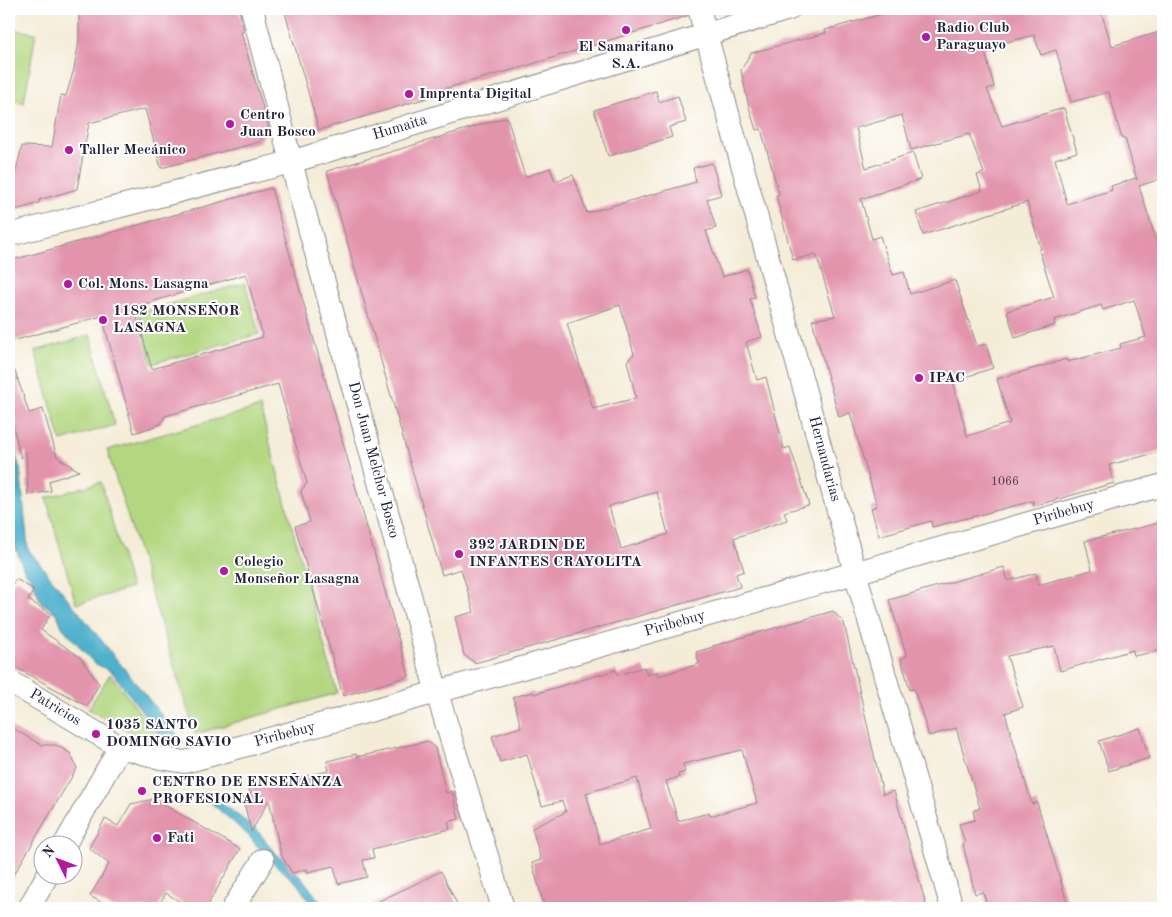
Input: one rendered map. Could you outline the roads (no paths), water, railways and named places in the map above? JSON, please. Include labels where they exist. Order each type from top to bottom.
[{"type":"street","name":"Don Juan Melchor Bosco","points":[[252,9],[291,162],[437,693],[502,908]]},
{"type":"street","name":"Hernandarias","points":[[699,9],[855,572],[952,908]]},
{"type":"street","name":"Humaita","points":[[9,235],[291,162],[789,9]]},
{"type":"street","name":"Piribebuy","points":[[186,762],[437,693],[1163,485]]},
{"type":"street","name":"Patricios","points":[[9,681],[120,747],[160,758],[186,762]]},
{"type":"street","points":[[71,834],[120,747]]},
{"type":"street","points":[[233,908],[263,860]]},
{"type":"street","points":[[29,908],[42,884]]},
{"type":"water","points":[[9,437],[20,468],[28,549],[184,743],[168,745],[112,672],[94,663],[62,627],[57,614],[41,602],[32,580],[24,570],[9,530]]},
{"type":"water","points":[[210,791],[228,808],[256,829],[275,852],[302,878],[325,908],[314,908],[296,882],[267,858],[249,836],[202,795]]},
{"type":"waterway","points":[[9,433],[14,453]]},
{"type":"place","name":"El Samaritano S.A.","points":[[626,30]]},
{"type":"place","name":"Radio Club Paraguayo","points":[[926,37]]},
{"type":"place","name":"Imprenta Digital","points":[[409,94]]},
{"type":"place","name":"Centro Juan Bosco","points":[[230,124]]},
{"type":"place","name":"Taller Mecánico","points":[[69,150]]},
{"type":"place","name":"Col. Mons. Lasagna","points":[[68,284]]},
{"type":"place","name":"1182 MONSEÑOR LASAGNA","points":[[103,320]]},
{"type":"place","name":"IPAC","points":[[919,378]]},
{"type":"place","name":"392 JARDIN DE INFANTES CRAYOLITA","points":[[459,554]]},
{"type":"place","name":"Colegio Monseñor Lasagna","points":[[224,571]]},
{"type":"place","name":"1035 SANTO DOMINGO SAVIO","points":[[96,734]]},
{"type":"place","name":"CENTRO DE ENSEÑANZA PROFESIONAL","points":[[142,791]]},
{"type":"place","name":"Fati","points":[[157,838]]}]
